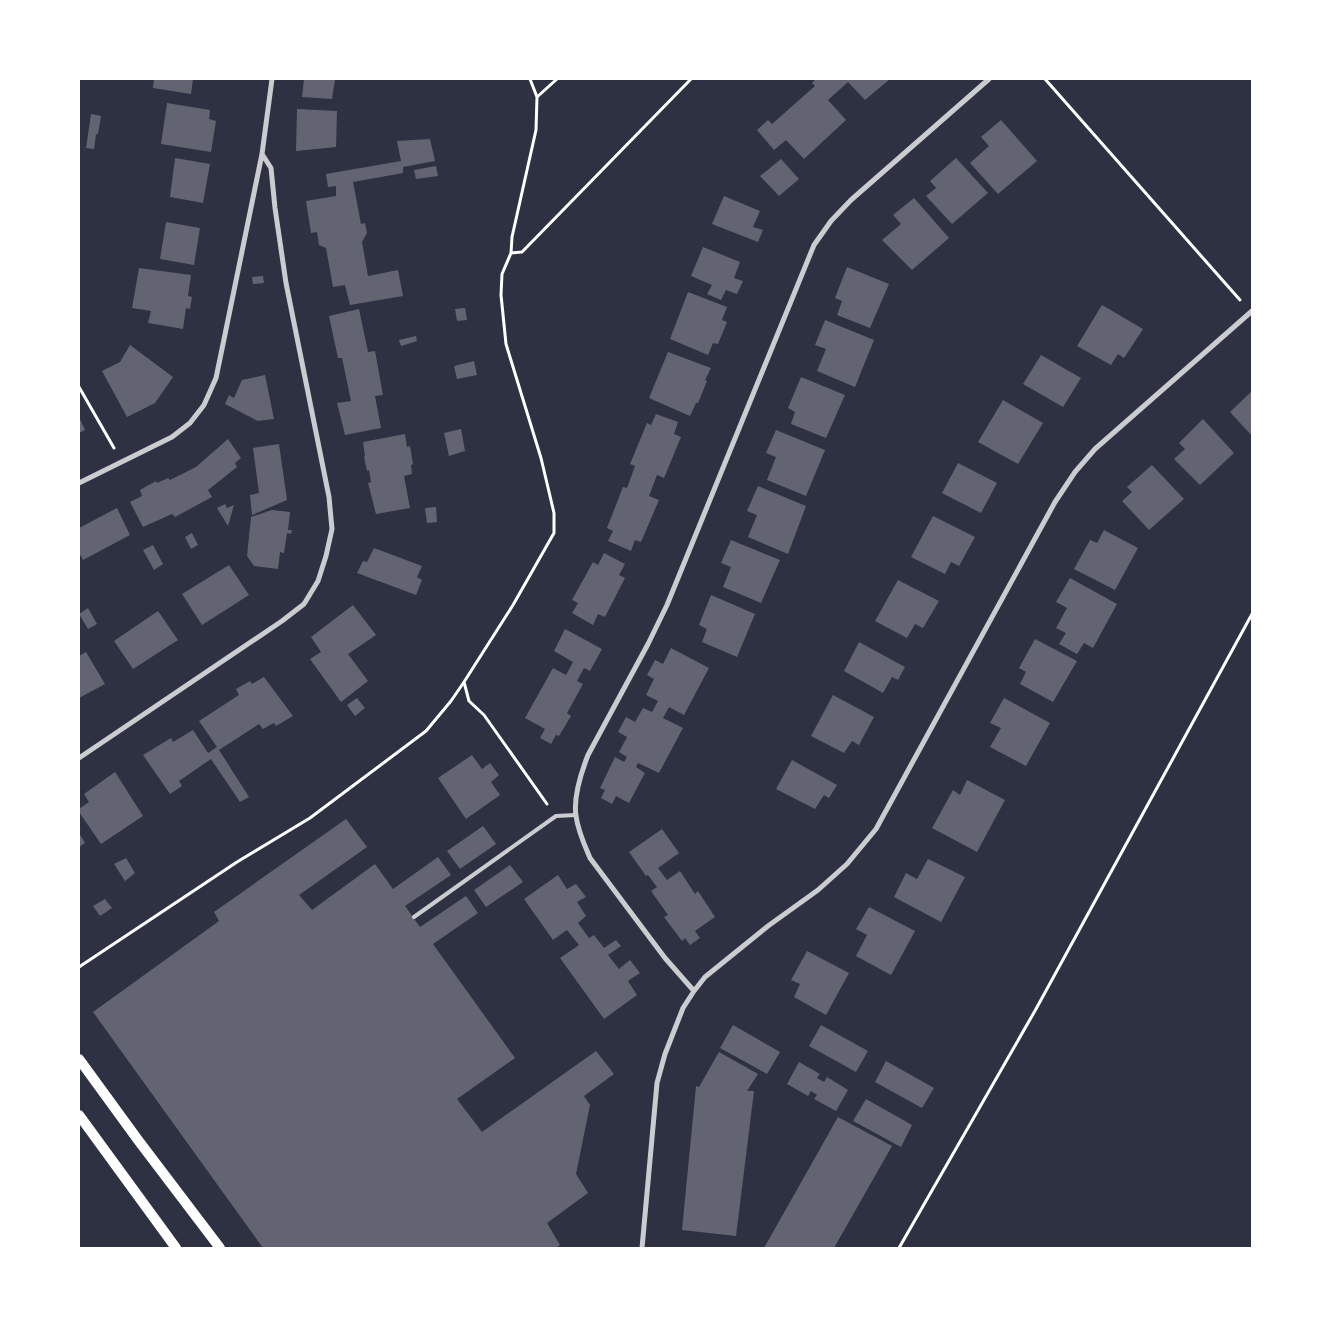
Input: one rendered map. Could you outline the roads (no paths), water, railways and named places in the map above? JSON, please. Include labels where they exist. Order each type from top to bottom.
[{"type":"main road","points":[[79,1059],[220,1248]]},
{"type":"main road","points":[[79,1116],[176,1248]]},
{"type":"street","points":[[79,483],[172,436],[190,423],[204,405],[216,378],[262,154],[272,79]]},
{"type":"street","points":[[694,991],[665,958],[590,858],[582,839],[576,815],[581,773],[588,755],[667,605],[814,245],[831,221],[851,200],[990,79]]},
{"type":"street","points":[[79,758],[282,621],[304,604],[318,580],[326,556],[332,529],[329,497],[286,283],[270,168],[262,154]]},
{"type":"street","points":[[642,1248],[657,1083],[665,1054],[683,1008],[694,991],[705,977],[818,890],[848,864],[876,829],[1055,502],[1075,472],[1095,449],[1252,312]]},
{"type":"lane","points":[[414,917],[556,816],[576,815]]}]
